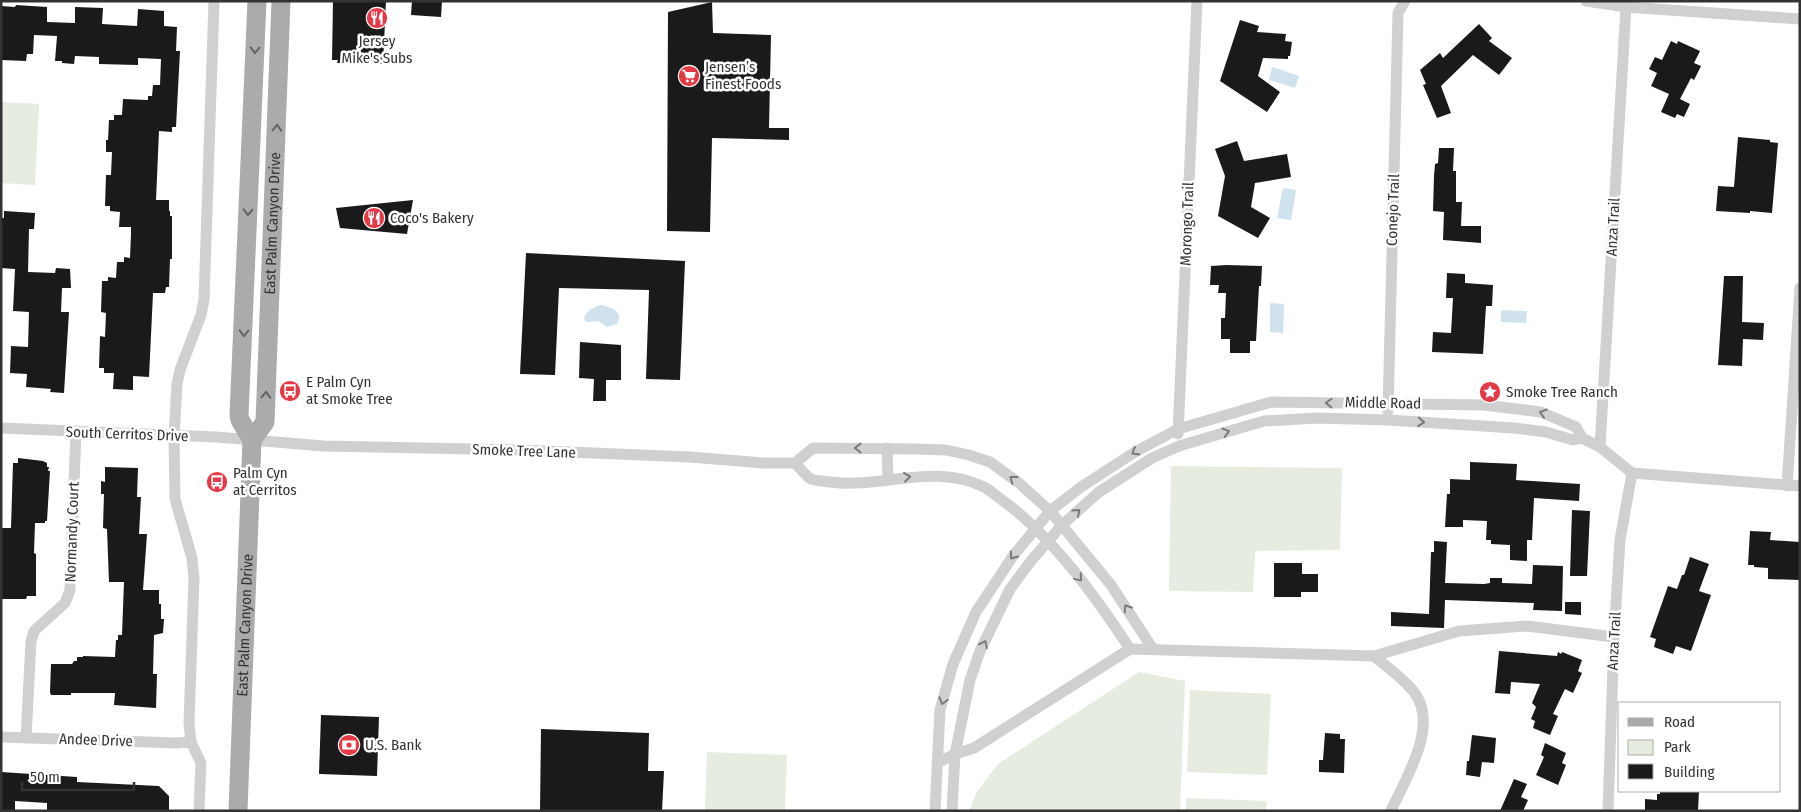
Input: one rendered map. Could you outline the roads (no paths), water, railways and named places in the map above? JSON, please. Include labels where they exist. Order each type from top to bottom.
[{"type":"main road","name":"East Palm Canyon Drive","points":[[238,811],[252,440],[240,420],[240,415],[257,1]]},
{"type":"main road","name":"East Palm Canyon Drive","points":[[252,440],[265,422],[281,1]]},
{"type":"street","points":[[199,811],[201,763],[191,742],[189,723],[194,578],[192,558],[175,498],[174,436],[177,384],[180,370],[201,315],[204,300],[214,1]]},
{"type":"street","name":"Morongo Trail","points":[[1179,446],[1178,429],[1197,1]]},
{"type":"street","name":"Conejo Trail","points":[[1388,420],[1398,12],[1405,1]]},
{"type":"street","points":[[1586,1],[1626,7],[1800,19]]},
{"type":"street","name":"Anza Trail","points":[[1600,447],[1626,7]]},
{"type":"street","points":[[1788,486],[1800,288]]},
{"type":"street","name":"Middle Road","points":[[935,811],[940,710],[954,664],[976,612],[1013,556],[1050,511],[1081,487],[1135,452],[1178,429],[1272,402],[1484,405],[1541,412],[1576,427],[1582,438],[1600,447],[1632,473]]},
{"type":"street","name":"Middle Road","points":[[952,811],[955,754],[970,680],[980,651],[1010,590],[1062,525],[1099,492],[1152,458],[1179,446],[1264,421],[1317,418],[1388,420],[1514,428],[1546,432],[1573,440],[1582,438]]},
{"type":"street","name":"South Cerritos Drive","points":[[1,428],[252,440]]},
{"type":"street","name":"Normandy Court","points":[[26,738],[30,641],[34,631],[65,603],[70,590],[76,432]]},
{"type":"street","name":"Smoke Tree Lane","points":[[252,440],[324,446],[520,450],[795,463]]},
{"type":"street","points":[[1130,649],[1096,600],[1035,528],[1013,508],[984,487],[964,480],[940,476],[843,484],[811,479],[795,463],[813,448],[946,450],[990,462],[1019,483],[1050,511],[1111,585],[1153,650]]},
{"type":"street","points":[[887,448],[888,479]]},
{"type":"street","points":[[1632,473],[1800,486]]},
{"type":"street","name":"Anza Trail","points":[[1608,811],[1614,637],[1620,540],[1632,473]]},
{"type":"street","points":[[937,764],[955,754],[974,748],[1130,649],[1374,656],[1459,630],[1527,626],[1614,637]]},
{"type":"street","points":[[1374,656],[1406,683],[1415,693],[1422,706],[1423,719],[1420,748],[1391,811]]},
{"type":"street","name":"Andee Drive","points":[[1,737],[191,742]]},
{"type":"water","points":[[1272,67],[1299,76],[1295,88],[1269,80]]},
{"type":"water","points":[[1283,188],[1296,190],[1291,220],[1277,218]]},
{"type":"water","points":[[1270,303],[1284,304],[1283,333],[1270,332]]},
{"type":"water","points":[[601,305],[609,307],[618,313],[619,320],[617,324],[607,327],[598,321],[586,322],[584,318],[587,313]]},
{"type":"water","points":[[1501,310],[1527,311],[1526,323],[1501,322]]},
{"type":"place","name":"Jersey Mike's Subs","points":[[377,18]]},
{"type":"place","name":"Jensen’s Finest Foods","points":[[689,76]]},
{"type":"place","name":"Coco's Bakery","points":[[374,218]]},
{"type":"place","name":"E Palm Cyn at Smoke Tree","points":[[290,391]]},
{"type":"place","name":"Smoke Tree Ranch","points":[[1490,392]]},
{"type":"place","name":"Palm Cyn at Cerritos","points":[[217,482]]},
{"type":"place","name":"U.S. Bank","points":[[349,745]]}]
